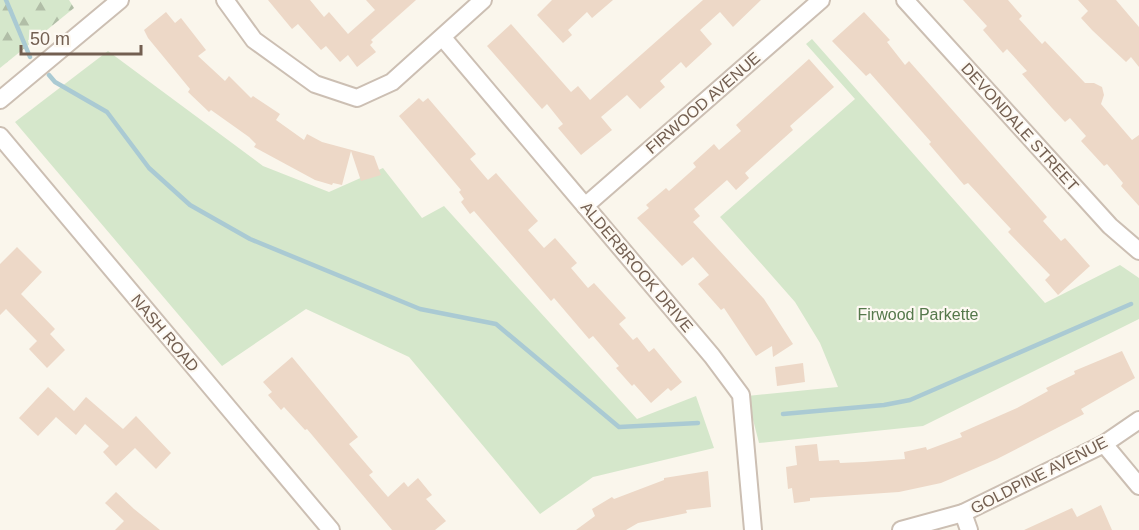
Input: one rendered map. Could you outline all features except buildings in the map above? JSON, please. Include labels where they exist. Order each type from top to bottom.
[{"type":"street","points":[[0,100],[120,0]]},
{"type":"street","points":[[225,0],[254,40],[315,84],[357,98],[392,82],[483,0]]},
{"type":"street","name":"FIRWOOD AVENUE","points":[[585,206],[821,0]]},
{"type":"street","name":"DEVONDALE STREET","points":[[905,0],[1110,226],[1139,250]]},
{"type":"street","name":"ALDERBROOK DRIVE","points":[[443,38],[712,356],[741,395],[753,530]]},
{"type":"street","name":"NASH ROAD","points":[[0,136],[331,530]]},
{"type":"street","name":"GOLDPINE AVENUE","points":[[901,530],[963,513],[1104,444],[1139,420]]},
{"type":"street","points":[[1104,444],[1139,486]]},
{"type":"street","points":[[963,513],[969,530]]},
{"type":"green space","points":[[0,0],[69,0],[74,8],[0,68]]},
{"type":"green space","name":"Firwood Parkette","points":[[812,39],[1045,303],[1120,265],[1139,278],[1139,319],[923,426],[759,443],[747,396],[838,387],[820,343],[795,302],[720,217],[855,99],[806,44]]},
{"type":"green space","points":[[108,51],[263,166],[329,192],[383,168],[422,218],[444,206],[637,419],[696,396],[714,448],[593,477],[540,514],[409,357],[306,309],[222,366],[15,122]]},
{"type":"waterway","points":[[6,0],[30,57]]},
{"type":"waterway","points":[[49,75],[55,82],[107,112],[149,168],[190,205],[250,239],[420,309],[496,324],[619,427],[698,423]]},
{"type":"waterway","points":[[783,414],[884,405],[910,400],[1131,304]]}]
